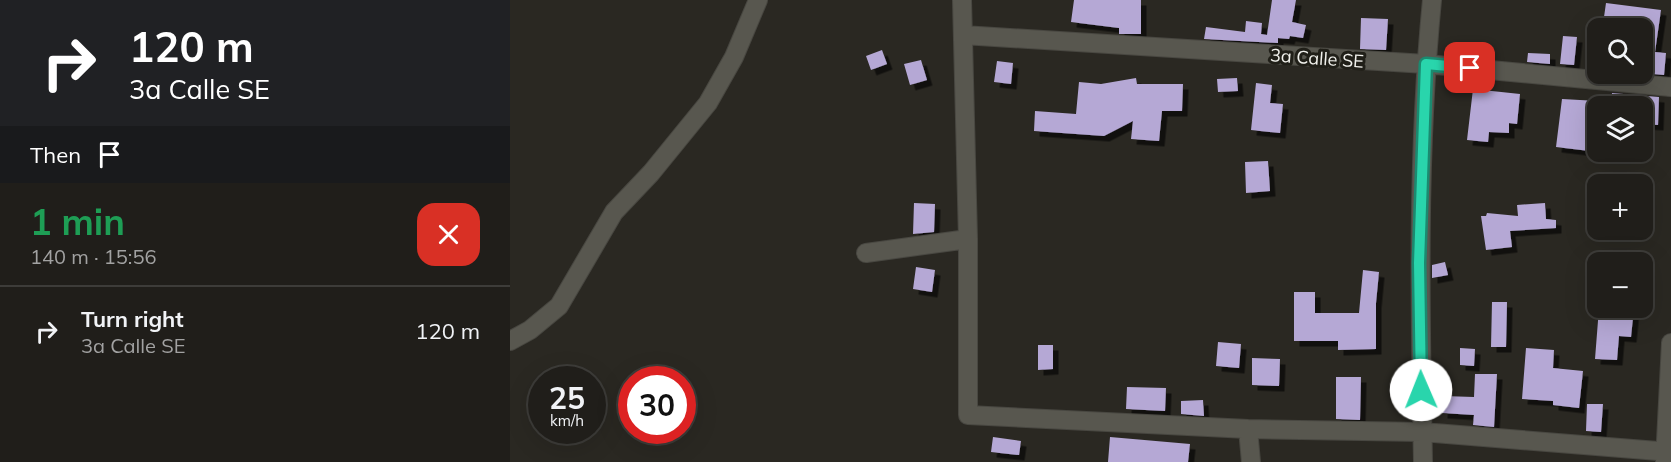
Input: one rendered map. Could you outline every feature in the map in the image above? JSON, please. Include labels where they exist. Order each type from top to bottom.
[{"type":"street","points":[[510,341],[530,330],[559,306],[614,212],[651,173],[708,103],[734,57],[758,0]]},
{"type":"street","points":[[962,0],[968,239],[968,415],[1248,429],[1422,432],[1667,455],[1671,343]]},
{"type":"street","points":[[1423,462],[1419,263],[1426,64],[1432,0]]},
{"type":"street","name":"3a Calle SE","points":[[963,35],[1426,64],[1671,87]]},
{"type":"street","points":[[866,253],[968,239]]},
{"type":"street","points":[[1248,429],[1251,462]]},
{"type":"building","points":[[1074,0],[1141,0],[1141,34],[1119,34],[1119,28],[1071,22]]},
{"type":"building","points":[[1272,0],[1296,0],[1292,22],[1306,25],[1303,38],[1290,36],[1289,39],[1278,38],[1278,43],[1204,39],[1206,27],[1245,32],[1246,21],[1262,23],[1261,34],[1267,35]]},
{"type":"building","points":[[1606,3],[1661,10],[1655,52],[1666,53],[1664,75],[1653,74],[1653,18],[1604,17]]},
{"type":"building","points":[[1361,18],[1388,19],[1386,50],[1360,49]]},
{"type":"building","points":[[1563,36],[1577,37],[1574,65],[1560,64]]},
{"type":"building","points":[[882,50],[887,64],[871,70],[866,56]]},
{"type":"building","points":[[1528,53],[1550,54],[1550,64],[1527,62]]},
{"type":"building","points":[[921,60],[927,80],[910,85],[904,64]]},
{"type":"building","points":[[997,61],[1013,63],[1011,84],[994,82]]},
{"type":"building","points":[[1136,78],[1137,84],[1183,84],[1182,111],[1162,111],[1159,141],[1131,139],[1133,121],[1104,136],[1034,131],[1035,111],[1076,114],[1079,82],[1101,84]]},
{"type":"building","points":[[1237,78],[1238,91],[1218,92],[1217,79]]},
{"type":"building","points":[[1256,83],[1272,85],[1270,103],[1283,104],[1280,133],[1251,130]]},
{"type":"building","points":[[1473,89],[1520,94],[1517,124],[1509,123],[1509,133],[1489,132],[1488,142],[1467,140]]},
{"type":"building","points":[[1612,93],[1647,96],[1612,96]]},
{"type":"building","points":[[1653,96],[1659,97],[1658,125],[1653,125]]},
{"type":"building","points":[[1562,99],[1587,100],[1587,151],[1556,147]]},
{"type":"building","points":[[1268,161],[1270,191],[1246,193],[1245,162]]},
{"type":"building","points":[[914,203],[935,204],[934,232],[913,234]]},
{"type":"building","points":[[1545,203],[1546,219],[1556,220],[1556,228],[1510,231],[1512,247],[1486,250],[1481,216],[1486,216],[1487,213],[1518,216],[1517,205]]},
{"type":"building","points":[[1445,262],[1448,275],[1432,278],[1432,265]]},
{"type":"building","points":[[916,267],[935,270],[932,292],[913,289]]},
{"type":"building","points":[[1363,270],[1379,272],[1376,349],[1338,350],[1338,341],[1294,341],[1294,292],[1315,292],[1315,313],[1359,313]]},
{"type":"building","points":[[1492,302],[1507,302],[1506,347],[1491,347]]},
{"type":"building","points":[[1598,318],[1633,318],[1631,337],[1619,336],[1617,360],[1595,359]]},
{"type":"building","points":[[1218,342],[1241,344],[1239,368],[1216,366]]},
{"type":"building","points":[[1038,345],[1053,345],[1053,369],[1038,370]]},
{"type":"building","points":[[1460,348],[1475,349],[1474,366],[1460,365]]},
{"type":"building","points":[[1526,348],[1554,350],[1553,368],[1583,371],[1579,408],[1553,405],[1553,401],[1522,399]]},
{"type":"building","points":[[1252,358],[1280,359],[1279,386],[1252,385]]},
{"type":"building","points":[[1475,374],[1497,374],[1494,427],[1473,425],[1474,415],[1442,413],[1443,396],[1474,397]]},
{"type":"building","points":[[1336,377],[1361,377],[1360,420],[1336,419]]},
{"type":"building","points":[[1127,387],[1166,388],[1165,411],[1126,409]]},
{"type":"building","points":[[1203,400],[1204,416],[1181,414],[1181,401]]},
{"type":"building","points":[[1587,404],[1603,404],[1601,432],[1586,431]]},
{"type":"building","points":[[993,437],[1021,441],[1019,455],[991,452]]},
{"type":"building","points":[[1110,437],[1190,444],[1188,462],[1108,462]]},
{"type":"route","points":[[1421,390],[1419,263],[1426,64],[1470,68]]}]
